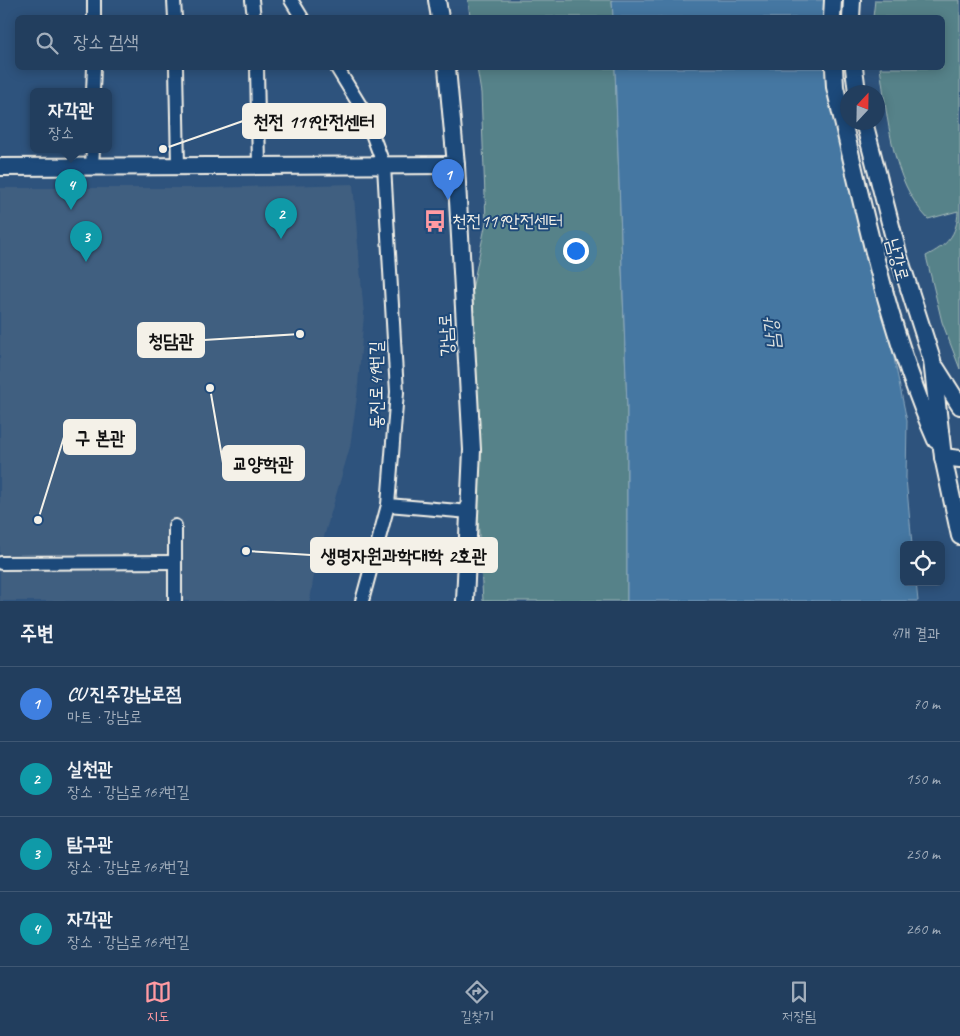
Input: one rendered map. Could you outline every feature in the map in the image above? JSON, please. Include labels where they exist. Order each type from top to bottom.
[{"type":"street","points":[[94,0],[94,15]]},
{"type":"street","points":[[174,0],[175,15]]},
{"type":"street","points":[[252,0],[254,15]]},
{"type":"street","points":[[291,0],[300,15]]},
{"type":"street","points":[[437,0],[440,15]]},
{"type":"street","points":[[832,15],[833,0]]},
{"type":"street","points":[[851,15],[852,0]]},
{"type":"street","points":[[93,88],[94,70]]},
{"type":"street","points":[[176,70],[178,166]]},
{"type":"street","points":[[257,70],[260,166]]},
{"type":"street","name":"동진로49번길","points":[[338,70],[364,112],[384,166],[397,392],[388,505],[362,601]]},
{"type":"street","name":"강남로","points":[[447,70],[456,165],[472,450],[465,601]]},
{"type":"street","name":"남강로","points":[[834,70],[835,87],[876,257],[914,389],[943,457]]},
{"type":"street","points":[[854,70],[856,85]]},
{"type":"street","name":"남강로","points":[[866,130],[899,257],[932,360],[943,457],[960,536]]},
{"type":"street","points":[[92,153],[92,166]]},
{"type":"street","points":[[0,167],[456,165]]},
{"type":"street","points":[[932,360],[960,406]]},
{"type":"street","points":[[943,457],[960,460]]},
{"type":"street","points":[[388,505],[470,512]]},
{"type":"street","points":[[175,526],[175,601]]},
{"type":"street","points":[[1,563],[175,562]]},
{"type":"shaded area","points":[[353,184],[364,315],[357,397],[350,447],[315,568],[310,601],[0,601],[0,188],[206,188]]},
{"type":"green space","points":[[468,0],[612,0],[613,15],[470,15]]},
{"type":"green space","points":[[875,0],[960,0],[960,369],[942,322],[926,256],[940,248],[950,239],[956,227],[958,211],[928,219],[906,186],[893,148],[885,101],[885,85],[883,85],[880,70],[945,70],[945,15],[873,15]]},
{"type":"green space","points":[[477,70],[615,70],[627,406],[627,601],[483,601],[466,319],[486,222],[481,93]]},
{"type":"water","points":[[612,0],[838,0],[836,15],[613,15]]},
{"type":"water","name":"남강","points":[[615,70],[834,70],[840,97],[840,130],[847,130],[907,421],[906,478],[912,541],[900,541],[900,586],[916,586],[918,601],[627,601],[627,406]]},
{"type":"place","name":"천전 119안전센터","points":[[163,149]]},
{"type":"place","name":"CU 진주강남로점","points":[[448,200]]},
{"type":"place","name":"자각관","points":[[71,210]]},
{"type":"place","name":"천전119안전센터","points":[[435,221]]},
{"type":"place","name":"실천관","points":[[281,239]]},
{"type":"place","name":"탐구관","points":[[86,262]]},
{"type":"place","name":"청담관","points":[[300,334]]},
{"type":"place","name":"교양학관","points":[[210,388]]},
{"type":"place","name":"구 본관","points":[[38,520]]},
{"type":"place","name":"생명자원과학대학 2호관","points":[[246,551]]}]
